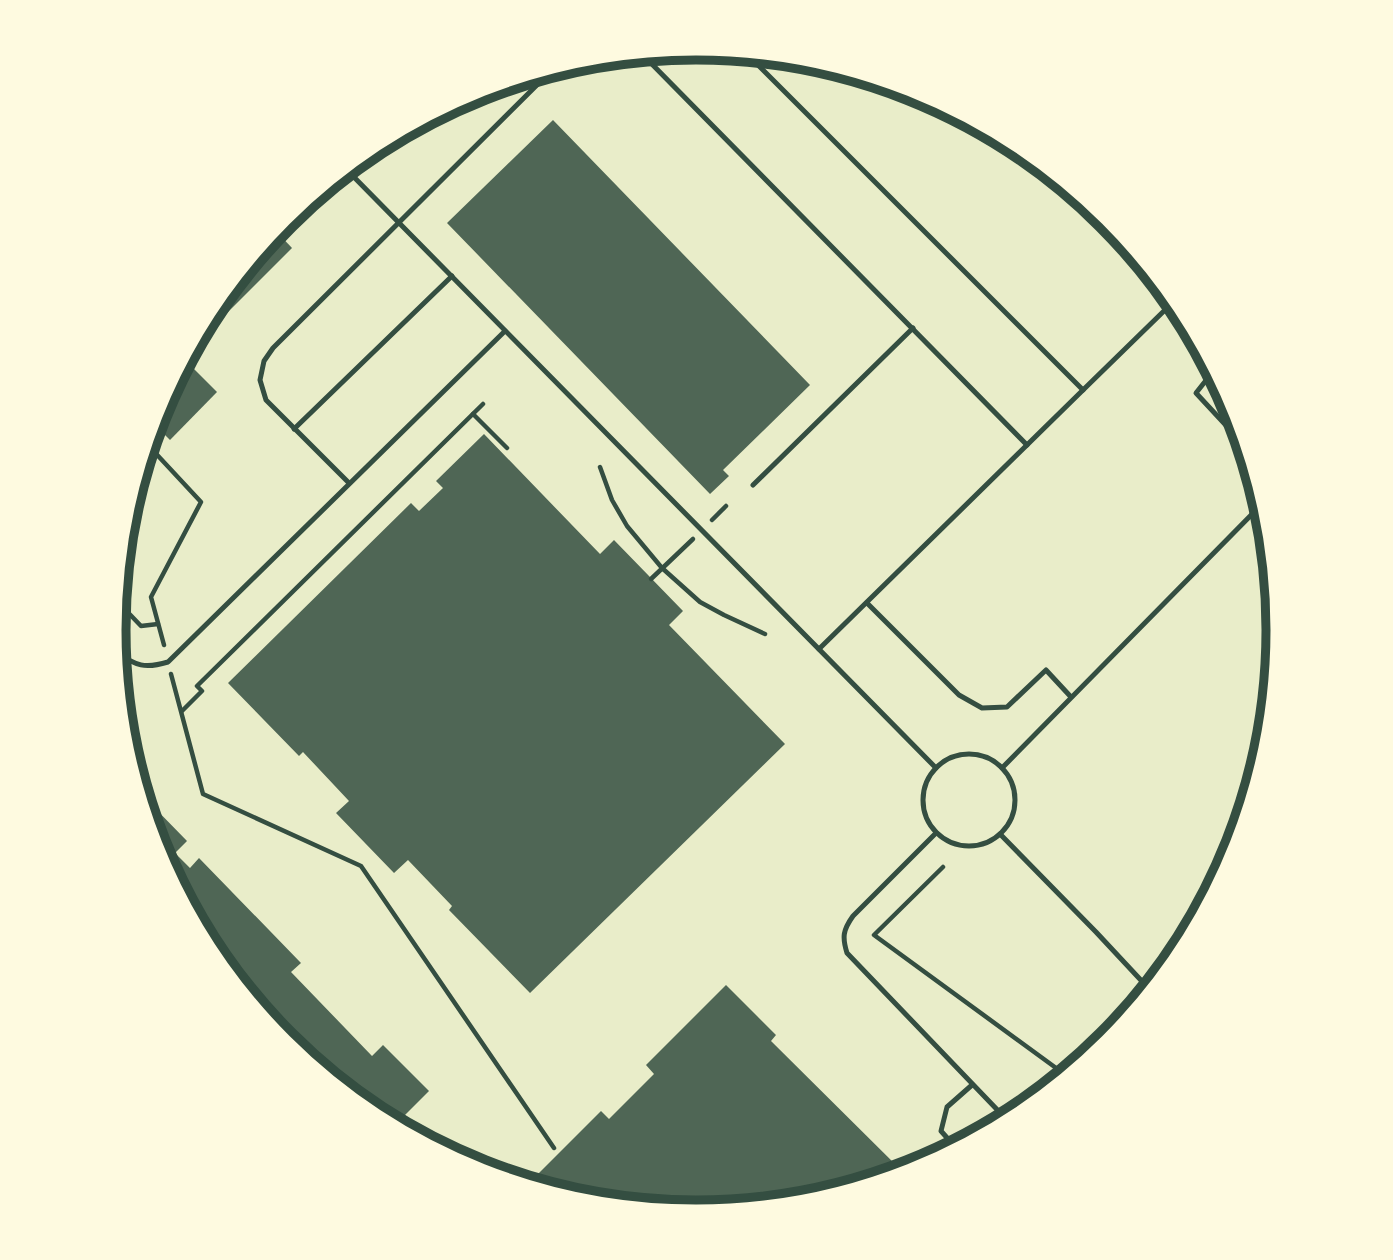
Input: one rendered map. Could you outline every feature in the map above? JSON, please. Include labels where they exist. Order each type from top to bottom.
[{"type":"lane","points":[[650,62],[1027,445]]},
{"type":"lane","points":[[756,63],[1083,390]]},
{"type":"lane","points":[[349,484],[266,400],[260,380],[264,360],[540,82]]},
{"type":"lane","points":[[352,175],[936,768]]},
{"type":"lane","points":[[294,429],[452,276]]},
{"type":"lane","points":[[819,649],[1167,308]]},
{"type":"lane","points":[[753,485],[913,328]]},
{"type":"lane","points":[[127,659],[134,664],[151,667],[168,662],[505,331]]},
{"type":"lane","points":[[1208,378],[1196,393],[1231,430]]},
{"type":"lane","points":[[1002,768],[1254,512]]},
{"type":"lane","points":[[867,603],[959,695],[982,708],[1007,707],[1046,670],[1071,697]]},
{"type":"lane","points":[[969,754],[993,760],[1002,768],[1010,778],[1015,802],[1008,825],[1000,834],[990,842],[966,847],[943,839],[936,833],[924,811],[923,799],[924,788],[936,768],[945,760],[969,754]]},
{"type":"lane","points":[[936,833],[853,916],[846,926],[843,940],[847,953],[999,1113]]},
{"type":"lane","points":[[1000,834],[1144,983]]},
{"type":"lane","points":[[950,1141],[941,1131],[947,1107],[972,1084]]},
{"type":"path","points":[[181,712],[202,691],[197,686],[484,404]]},
{"type":"path","points":[[473,414],[507,448]]},
{"type":"path","points":[[154,452],[201,502],[151,597],[203,794],[360,866],[554,1148]]},
{"type":"path","points":[[600,467],[612,500],[627,526],[662,568],[701,602],[765,634]]},
{"type":"path","points":[[651,579],[667,563]]},
{"type":"path","points":[[127,611],[141,626],[158,624]]},
{"type":"path","points":[[943,867],[874,935],[1060,1070]]},
{"type":"building","points":[[553,120],[810,385],[723,470],[729,476],[710,494],[447,223]]},
{"type":"building","points":[[283,238],[292,248],[214,326],[244,283]]},
{"type":"building","points":[[191,366],[217,392],[170,440],[162,432]]},
{"type":"building","points":[[484,434],[600,554],[614,540],[683,611],[669,625],[785,744],[530,993],[449,910],[452,906],[408,860],[394,873],[336,813],[349,801],[303,752],[299,756],[228,683],[411,503],[419,511],[443,488],[436,481]]},
{"type":"building","points":[[154,807],[187,841],[175,853],[190,868],[199,858],[301,963],[291,972],[372,1056],[383,1045],[429,1091],[402,1118],[349,1083],[293,1033],[244,977],[202,915],[169,848]]},
{"type":"building","points":[[726,985],[776,1035],[771,1041],[895,1164],[808,1190],[734,1199],[622,1196],[585,1190],[535,1177],[601,1111],[609,1119],[654,1074],[646,1065]]}]
